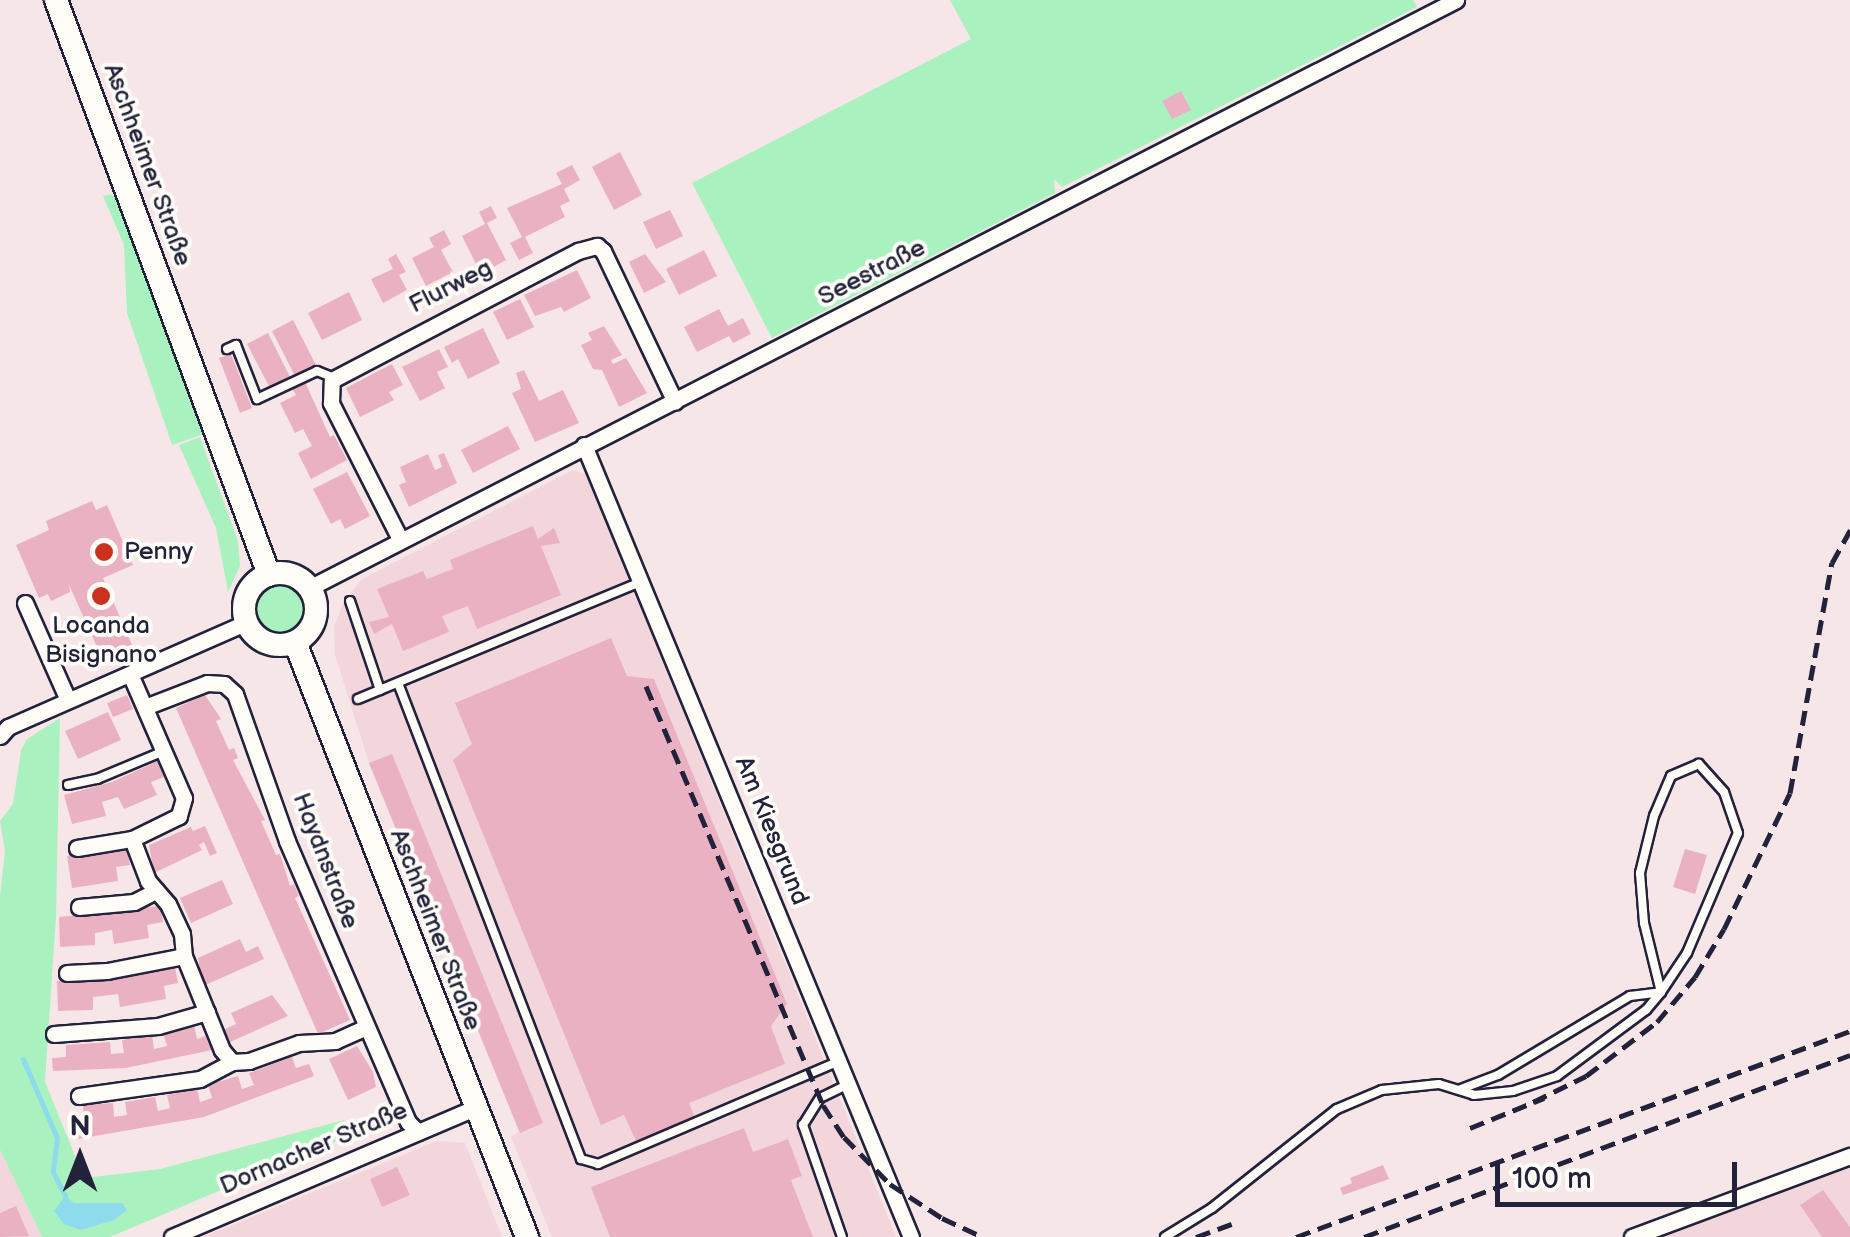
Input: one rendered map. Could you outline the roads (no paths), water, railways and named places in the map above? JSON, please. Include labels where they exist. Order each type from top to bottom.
[{"type":"main road","name":"Aschheimer Straße","points":[[56,0],[270,575]]},
{"type":"main road","points":[[270,575],[291,575],[309,588],[315,618],[294,642],[272,644],[261,640],[247,622],[244,610],[251,589],[270,575]]},
{"type":"main road","name":"Aschheimer Straße","points":[[294,642],[527,1237]]},
{"type":"street","name":"Seestraße","points":[[309,588],[1456,0]]},
{"type":"street","name":"Flurweg","points":[[334,378],[578,251],[597,246],[609,261],[675,402]]},
{"type":"street","points":[[334,378],[332,404],[400,539]]},
{"type":"street","name":"Am Kiesgrund","points":[[584,445],[912,1237]]},
{"type":"street","points":[[24,603],[68,700]]},
{"type":"street","points":[[0,736],[68,700],[247,622]]},
{"type":"street","points":[[77,848],[132,839],[178,816],[184,798],[130,674]]},
{"type":"street","name":"Haydnstraße","points":[[146,707],[207,683],[224,684],[236,694],[287,841],[408,1122],[418,1132]]},
{"type":"street","points":[[132,839],[148,882],[182,934],[184,956],[232,1062]]},
{"type":"street","points":[[79,907],[134,902],[156,891]]},
{"type":"street","points":[[67,973],[107,971],[184,956]]},
{"type":"street","points":[[54,1034],[142,1028],[207,1012]]},
{"type":"street","points":[[78,1096],[200,1079],[232,1062],[249,1061],[299,1042],[335,1041],[366,1027]]},
{"type":"street","name":"Dornacher Straße","points":[[172,1237],[475,1108]]},
{"type":"street","points":[[1632,1237],[1850,1156]]},
{"type":"lane","points":[[228,349],[236,345],[257,399],[317,370],[334,378]]},
{"type":"lane","points":[[358,699],[641,582]]},
{"type":"lane","points":[[350,601],[380,690]]},
{"type":"lane","points":[[398,683],[582,1159],[598,1164],[839,1061]]},
{"type":"lane","points":[[68,785],[97,779],[164,751]]},
{"type":"lane","points":[[1164,1237],[1212,1208],[1336,1109],[1382,1090],[1439,1084],[1474,1095],[1513,1091],[1557,1076],[1602,1045],[1662,992],[1688,953],[1738,832],[1724,792],[1699,764],[1671,776],[1654,816],[1640,873],[1644,923],[1662,992]]},
{"type":"lane","points":[[1460,1089],[1498,1074],[1630,996],[1662,992]]},
{"type":"lane","points":[[842,1237],[802,1124],[820,1098],[849,1084]]},
{"type":"water","points":[[65,1196],[74,1203],[122,1203],[127,1210],[114,1220],[81,1230],[64,1224],[54,1211]]},
{"type":"waterway","points":[[23,1059],[57,1138],[53,1172],[65,1196]]},
{"type":"railway","points":[[1533,1102],[1586,1076],[1657,1022],[1695,977],[1724,929],[1790,793],[1832,563],[1850,530]]},
{"type":"railway","points":[[646,686],[823,1105],[844,1137],[890,1184],[942,1218],[983,1237]]},
{"type":"railway","points":[[1296,1237],[1850,1031]]},
{"type":"railway","points":[[1364,1237],[1850,1055]]},
{"type":"railway","points":[[1470,1128],[1544,1098]]},
{"type":"railway","points":[[1196,1237],[1237,1222]]},
{"type":"place","name":"Penny","points":[[104,552]]},
{"type":"place","name":"Locanda Bisignano","points":[[101,596]]}]
